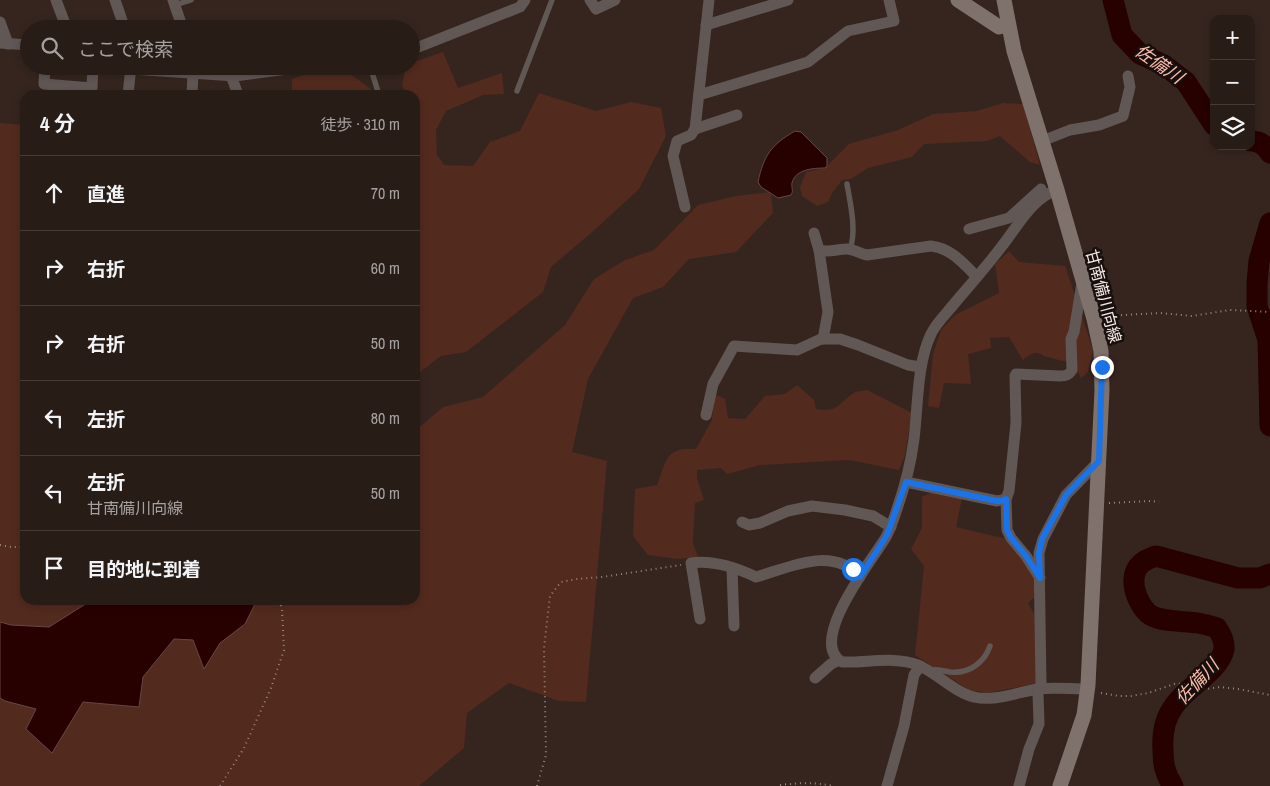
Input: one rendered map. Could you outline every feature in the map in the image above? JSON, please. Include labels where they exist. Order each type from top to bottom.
[{"type":"main road","points":[[958,0],[999,27],[1008,25]]},
{"type":"main road","name":"甘南備川向線","points":[[1004,0],[1014,51],[1042,141],[1052,191],[1082,278],[1101,351],[1099,461],[1090,669],[1084,715],[1060,786]]},
{"type":"street","points":[[56,0],[64,20]]},
{"type":"street","points":[[115,0],[123,20]]},
{"type":"street","points":[[420,46],[520,7],[525,0]]},
{"type":"street","points":[[590,0],[596,9],[615,0]]},
{"type":"street","points":[[685,207],[673,156],[677,141],[691,134],[695,129],[709,0]]},
{"type":"street","points":[[706,25],[768,3],[788,0]]},
{"type":"street","points":[[699,95],[808,62],[848,31],[894,21],[889,0]]},
{"type":"street","points":[[174,2],[180,20]]},
{"type":"street","points":[[0,22],[4,44],[20,45]]},
{"type":"street","points":[[44,75],[44,84],[92,88],[93,75]]},
{"type":"street","points":[[129,90],[130,75]]},
{"type":"street","points":[[192,90],[193,75]]},
{"type":"street","points":[[230,75],[236,90]]},
{"type":"street","points":[[1042,141],[1070,130],[1099,124],[1123,116],[1130,87],[1128,76]]},
{"type":"street","points":[[695,129],[737,115]]},
{"type":"street","points":[[968,229],[1009,218],[1036,192],[1044,188],[1052,191]]},
{"type":"street","points":[[1052,191],[1042,196],[1032,207],[934,328],[930,336],[920,367],[914,441],[906,482],[887,535],[848,596],[834,626],[832,652],[836,659],[839,660],[853,662],[894,660],[924,669],[974,698],[1003,696],[1040,689],[1087,689]]},
{"type":"street","points":[[814,232],[819,250],[828,312],[823,339]]},
{"type":"street","points":[[819,250],[850,249],[867,255],[932,246],[938,247],[954,256],[977,277]]},
{"type":"street","points":[[1040,578],[1007,530],[1006,499],[1016,424],[1015,376],[1016,374],[1066,376],[1070,373],[1072,370],[1071,340],[1074,332],[1082,278]]},
{"type":"street","points":[[706,415],[712,384],[734,346],[797,350],[823,339],[840,339],[908,366],[920,367]]},
{"type":"street","points":[[1019,786],[1029,748],[1039,724],[1039,553],[1042,539],[1066,495],[1099,461]]},
{"type":"street","points":[[906,482],[997,501],[1006,499]]},
{"type":"street","points":[[742,522],[749,525],[760,523],[788,511],[812,506],[873,516],[890,527]]},
{"type":"street","points":[[700,619],[691,563],[707,563],[743,570],[756,577],[786,569],[797,563],[833,561],[843,563],[853,569],[860,577]]},
{"type":"street","points":[[732,568],[734,626]]},
{"type":"street","points":[[815,678],[831,664],[839,660]]},
{"type":"street","points":[[887,786],[904,726],[914,675],[924,669]]},
{"type":"lane","points":[[174,2],[192,0]]},
{"type":"lane","points":[[517,90],[552,0]]},
{"type":"lane","points":[[373,75],[377,90]]},
{"type":"lane","points":[[847,184],[853,242],[850,249]]},
{"type":"lane","points":[[924,669],[953,672],[965,671],[982,662],[990,646]]},
{"type":"path","points":[[1094,319],[1106,316],[1160,313],[1192,316],[1230,310],[1269,312]]},
{"type":"path","points":[[1097,504],[1127,501],[1159,502]]},
{"type":"path","points":[[0,544],[20,547]]},
{"type":"path","points":[[537,786],[546,755],[544,648],[550,596],[561,582],[691,563]]},
{"type":"path","points":[[220,786],[244,748],[271,688],[284,650],[281,605]]},
{"type":"path","points":[[1087,689],[1104,694],[1131,696],[1148,693],[1177,683],[1207,689],[1220,687],[1238,688],[1270,695]]},
{"type":"path","points":[[780,785],[801,782],[833,786]]},
{"type":"shaded area","points":[[443,52],[458,88],[502,73],[504,94],[483,95],[446,111],[436,130],[437,155],[444,165],[473,166],[490,142],[520,131],[539,93],[596,111],[631,102],[661,108],[666,136],[639,189],[551,267],[543,292],[466,352],[441,356],[420,372],[420,90],[404,90],[402,86],[404,75],[420,75],[420,60]]},
{"type":"shaded area","points":[[304,75],[352,75],[372,90],[292,90],[292,79]]},
{"type":"shaded area","points":[[1003,103],[1023,104],[1040,165],[1030,162],[1000,136],[987,141],[924,144],[912,157],[868,168],[851,179],[842,180],[828,202],[817,206],[802,196],[800,187],[806,172],[825,168],[849,144],[898,130],[933,114],[977,111]]},
{"type":"shaded area","points":[[0,123],[20,125],[20,605],[420,605],[420,427],[443,407],[483,397],[565,325],[594,279],[625,260],[654,250],[698,205],[736,196],[771,192],[773,213],[736,252],[689,259],[663,287],[633,298],[588,379],[572,452],[607,461],[586,702],[559,701],[509,683],[467,713],[464,748],[419,786],[0,786]]},
{"type":"shaded area","points":[[795,131],[801,132],[827,158],[827,166],[801,172],[794,178],[791,195],[778,198],[761,187],[758,182],[760,173],[766,158],[774,146]]},
{"type":"shaded area","points":[[1009,251],[1019,262],[1065,266],[1093,350],[1088,372],[1081,378],[1074,364],[1038,353],[1023,360],[1009,337],[990,338],[991,348],[968,354],[971,384],[944,383],[939,408],[928,406],[933,354],[941,330],[955,315],[999,293],[995,264]]},
{"type":"shaded area","points":[[797,385],[814,400],[816,409],[833,409],[854,393],[867,390],[912,413],[905,455],[899,470],[849,460],[760,465],[727,474],[721,468],[697,470],[697,478],[704,500],[695,503],[693,543],[698,557],[677,559],[648,555],[633,536],[635,489],[657,485],[666,462],[673,453],[678,450],[696,449],[712,420],[714,394],[725,399],[728,418],[745,419],[765,396],[785,394]]},
{"type":"shaded area","points":[[934,491],[962,498],[956,527],[1007,539],[1039,581],[1037,595],[1028,603],[1037,619],[1038,683],[988,693],[969,690],[915,655],[924,566],[911,549],[922,528],[922,497]]},
{"type":"shaded area","points":[[84,605],[254,605],[245,624],[220,643],[204,669],[193,640],[174,639],[143,677],[139,707],[83,702],[52,753],[26,729],[36,709],[0,698],[0,622],[11,625],[49,627]]},
{"type":"waterway","name":"佐備川","points":[[1113,0],[1122,35],[1140,54],[1164,65],[1186,82],[1210,119]]},
{"type":"waterway","name":"佐備川","points":[[1255,142],[1262,144],[1270,153]]},
{"type":"waterway","name":"佐備川","points":[[1270,223],[1259,261],[1257,283],[1257,306],[1268,340],[1270,426]]},
{"type":"waterway","name":"佐備川","points":[[1173,786],[1166,773],[1163,760],[1163,738],[1166,721],[1179,699],[1216,665],[1224,649],[1224,643],[1217,628],[1198,623],[1162,619],[1148,613],[1138,600],[1134,579],[1136,570],[1144,561],[1156,556],[1238,578],[1260,578],[1270,574]]},
{"type":"route","points":[[853,569],[860,577],[887,535],[906,482],[997,501],[1006,499],[1007,530],[1040,578],[1039,553],[1042,539],[1066,495],[1099,461],[1102,367]]}]
